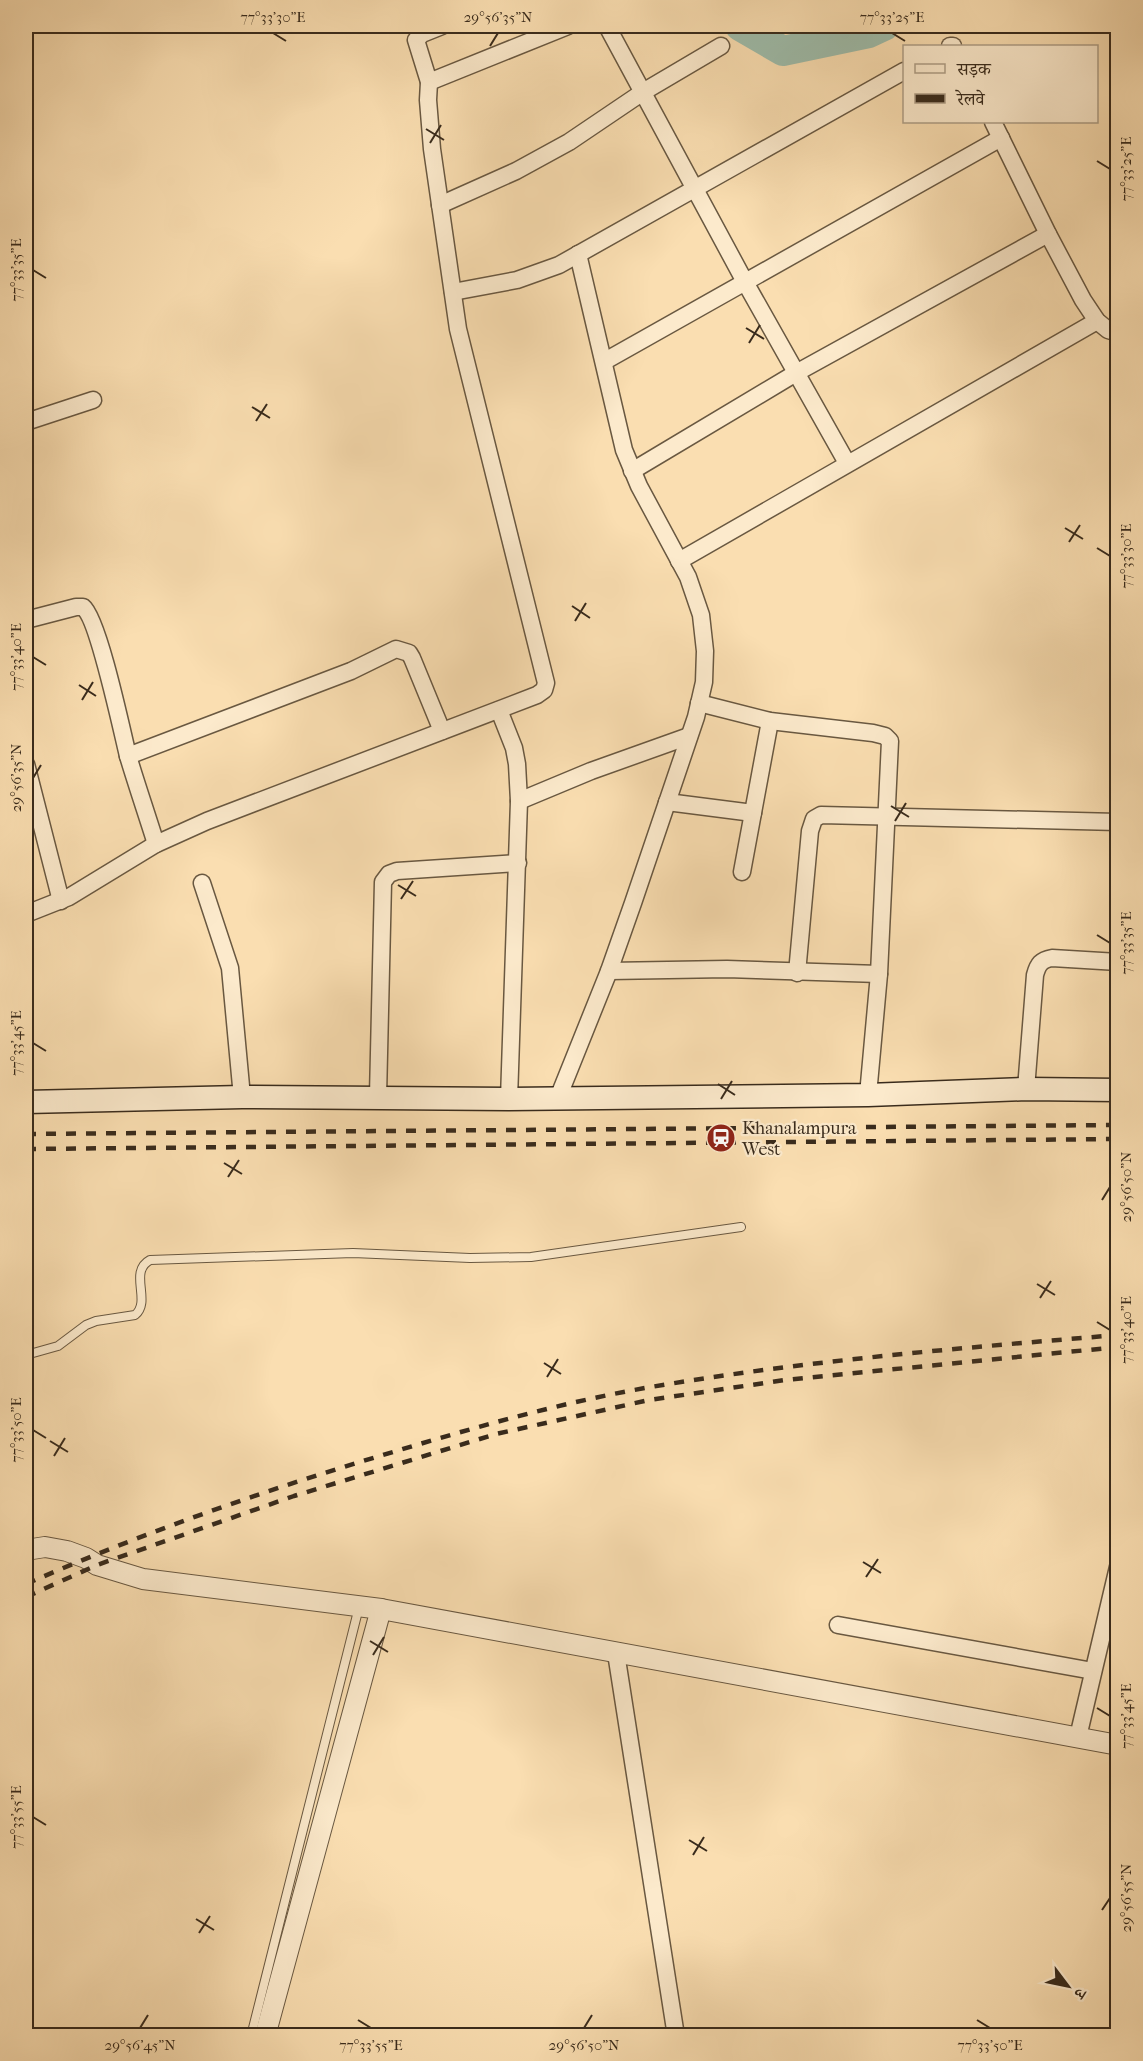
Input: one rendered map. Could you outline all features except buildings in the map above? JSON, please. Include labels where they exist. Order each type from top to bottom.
[{"type":"main road","points":[[26,1102],[242,1097],[378,1096],[509,1099],[868,1095],[1026,1089],[1118,1089]]},
{"type":"street","points":[[26,914],[61,900],[96,882],[156,844],[217,817],[499,710],[544,690],[546,683],[458,329],[440,204],[428,100],[429,82],[417,40],[422,34],[442,26]]},
{"type":"street","points":[[429,82],[562,26]]},
{"type":"street","points":[[607,26],[694,189],[847,464]]},
{"type":"street","points":[[440,204],[534,161],[569,142],[643,92],[721,46]]},
{"type":"street","points":[[453,292],[517,280],[559,264],[903,72]]},
{"type":"street","points":[[994,123],[1083,300],[1097,321],[1108,330],[1118,333]]},
{"type":"street","points":[[605,361],[1001,138]]},
{"type":"street","points":[[632,471],[796,373],[1048,234]]},
{"type":"street","points":[[558,1098],[609,971],[689,736],[704,682],[705,651],[701,615],[688,577],[632,471],[624,450],[605,361],[578,254]]},
{"type":"street","points":[[679,561],[1097,321]]},
{"type":"street","points":[[26,422],[93,400]]},
{"type":"street","points":[[26,620],[76,607],[87,610],[102,652],[128,756],[156,844]]},
{"type":"street","points":[[128,756],[351,671],[396,649],[410,652],[442,731]]},
{"type":"street","points":[[699,703],[770,721],[873,733],[885,736],[890,741],[879,974],[868,1095]]},
{"type":"street","points":[[499,710],[514,748],[519,801],[509,1099]]},
{"type":"street","points":[[742,872],[770,721]]},
{"type":"street","points":[[519,801],[591,771],[689,736]]},
{"type":"street","points":[[26,764],[61,900]]},
{"type":"street","points":[[667,802],[753,813]]},
{"type":"street","points":[[797,973],[810,831],[814,819],[821,815],[1118,822]]},
{"type":"street","points":[[378,1096],[382,882],[389,874],[397,871],[518,863]]},
{"type":"street","points":[[202,883],[230,968],[242,1097]]},
{"type":"street","points":[[1026,1089],[1037,965],[1043,960],[1052,958],[1118,962]]},
{"type":"street","points":[[609,971],[727,969],[879,974]]},
{"type":"street","points":[[26,1550],[45,1547],[67,1551],[97,1565],[143,1579],[381,1609],[1118,1745]]},
{"type":"street","points":[[1078,1737],[1118,1567]]},
{"type":"street","points":[[265,2036],[381,1609]]},
{"type":"street","points":[[838,1625],[1093,1671]]},
{"type":"street","points":[[616,1653],[676,2036]]},
{"type":"lane","points":[[26,1355],[58,1346],[86,1325],[96,1321],[135,1316],[142,1306],[140,1270],[143,1264],[150,1260],[353,1253],[470,1258],[531,1257],[741,1227]]},
{"type":"lane","points":[[251,2036],[359,1607]]},
{"type":"waterway","points":[[740,26],[783,51],[869,33],[884,26]]},
{"type":"railway","points":[[26,1134],[1118,1125]]},
{"type":"railway","points":[[26,1149],[1118,1139]]},
{"type":"railway","points":[[26,1584],[161,1529],[300,1481],[518,1416],[581,1401],[645,1388],[762,1370],[940,1350],[1118,1335]]},
{"type":"railway","points":[[26,1597],[97,1565],[294,1496],[496,1434],[649,1400],[785,1380],[1118,1347]]},
{"type":"place","name":"Khanalampura West","points":[[721,1138]]}]
